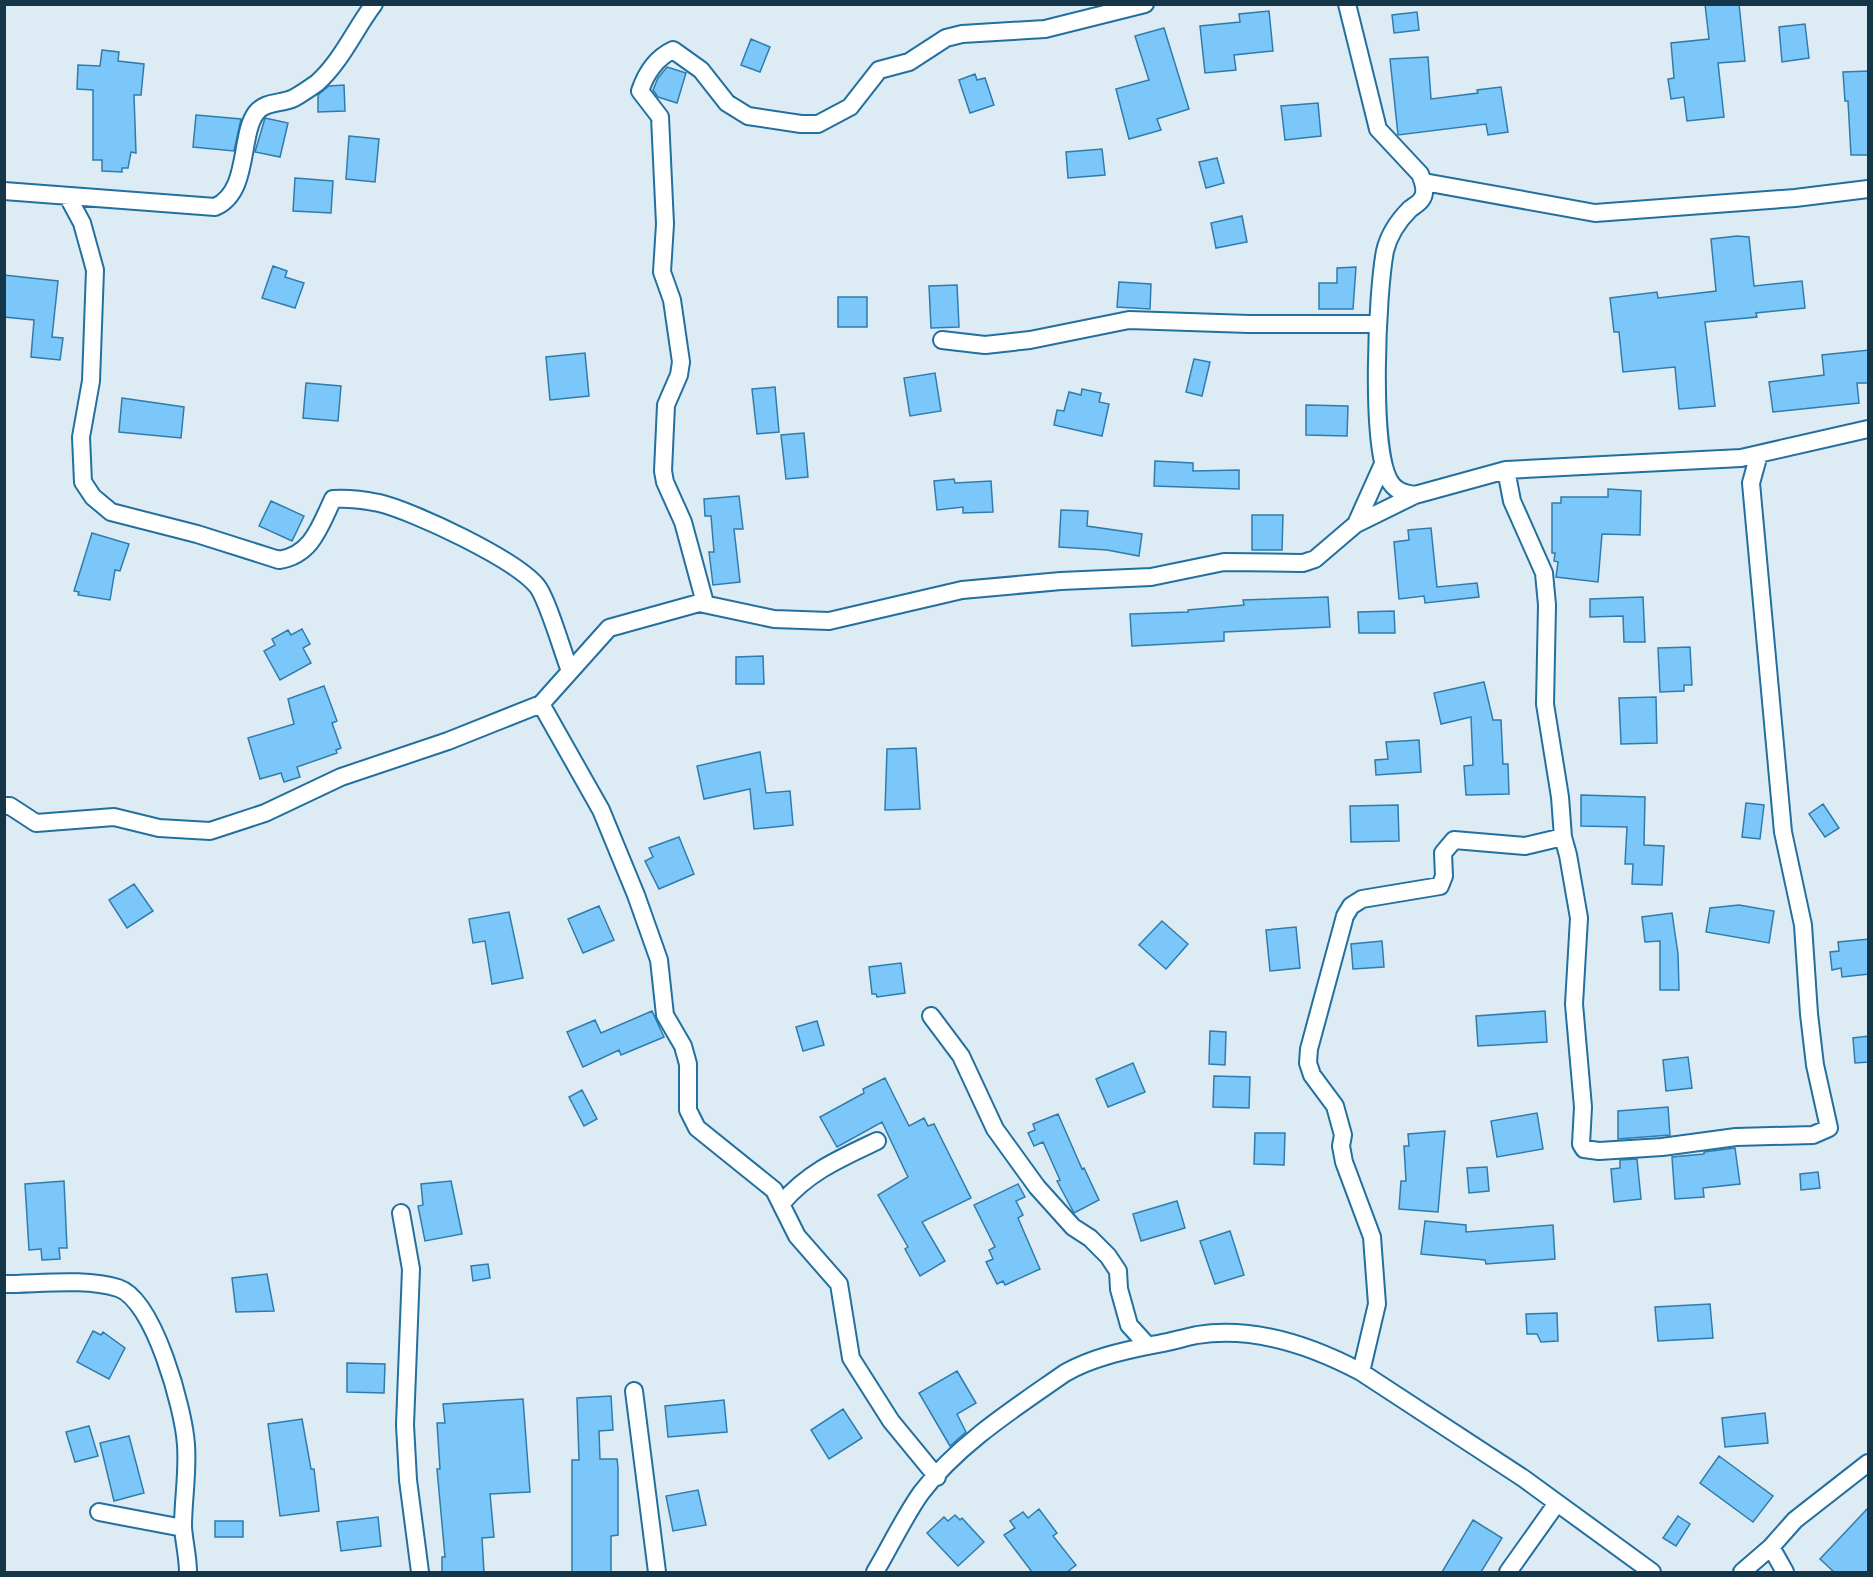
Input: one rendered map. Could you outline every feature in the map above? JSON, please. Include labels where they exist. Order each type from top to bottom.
[{"type":"street","points":[[4,191],[215,207],[222,204],[229,196],[243,165],[254,115],[261,108],[293,99],[317,82],[334,63],[374,4]]},
{"type":"street","points":[[705,603],[682,522],[665,482],[663,471],[666,405],[679,375],[681,362],[672,300],[662,272],[664,204],[660,117],[640,91],[644,79],[660,56],[673,50],[701,70],[727,103],[748,116],[801,124],[818,124],[850,107],[879,70],[909,62],[946,39],[962,34],[1045,29],[1145,4]]},
{"type":"street","points":[[1347,4],[1378,129],[1420,174],[1424,182],[1421,200],[1397,223],[1385,251],[1378,324],[1377,392],[1382,465],[1389,482],[1400,492],[1415,495]]},
{"type":"street","points":[[1424,182],[1595,213],[1795,198],[1869,189]]},
{"type":"street","points":[[69,197],[82,223],[94,270],[91,381],[81,437],[83,482],[93,497],[111,512],[197,534],[279,560],[291,558],[310,545],[333,499],[349,498],[381,503],[454,532],[515,568],[537,586],[570,671]]},
{"type":"street","points":[[942,340],[985,345],[1029,340],[1129,320],[1250,324],[1378,324]]},
{"type":"street","points":[[4,806],[10,806],[36,823],[114,817],[159,828],[210,831],[265,813],[341,777],[448,741],[541,704],[609,628],[705,603],[774,619],[829,621],[962,590],[1061,581],[1151,578],[1224,562],[1303,564],[1315,559],[1356,524],[1415,495],[1506,471],[1740,458],[1869,429]]},
{"type":"street","points":[[1506,471],[1512,501],[1544,573],[1547,605],[1545,704],[1560,797],[1563,837],[1579,918],[1574,1004],[1583,1107],[1581,1143],[1584,1149],[1599,1151],[1652,1148],[1736,1137],[1813,1136],[1825,1132],[1830,1122],[1815,1065],[1803,925],[1783,832],[1751,483],[1760,454]]},
{"type":"street","points":[[1356,524],[1382,465]]},
{"type":"street","points":[[541,704],[601,810],[636,895],[659,960],[666,1015],[682,1046],[688,1064],[688,1110],[697,1128],[774,1191],[798,1236],[839,1284],[851,1358],[862,1380],[891,1421],[937,1477]]},
{"type":"street","points":[[1361,1372],[1377,1304],[1372,1236],[1344,1162],[1341,1146],[1343,1136],[1335,1106],[1312,1075],[1308,1063],[1309,1049],[1345,916],[1351,906],[1362,899],[1440,886],[1444,876],[1443,853],[1454,840],[1525,846],[1563,837]]},
{"type":"street","points":[[931,1016],[961,1056],[995,1129],[1037,1187],[1073,1227],[1090,1238],[1108,1256],[1118,1271],[1119,1289],[1129,1325],[1148,1346]]},
{"type":"street","points":[[782,1203],[799,1183],[828,1164],[877,1141]]},
{"type":"street","points":[[401,1213],[411,1269],[405,1425],[420,1572]]},
{"type":"street","points":[[4,1284],[94,1284],[119,1288],[135,1297],[154,1333],[183,1416],[186,1481],[183,1528],[188,1572]]},
{"type":"street","points":[[875,1572],[921,1493],[972,1442],[1065,1373],[1079,1365],[1148,1346],[1198,1335],[1235,1334],[1280,1340],[1337,1359],[1361,1372],[1557,1503],[1652,1572]]},
{"type":"street","points":[[634,1391],[657,1572]]},
{"type":"street","points":[[1742,1572],[1771,1547],[1795,1520],[1869,1463]]},
{"type":"street","points":[[1508,1572],[1557,1503]]},
{"type":"street","points":[[99,1512],[183,1528]]},
{"type":"street","points":[[1771,1547],[1785,1572]]},
{"type":"building","points":[[1705,4],[1739,4],[1745,61],[1718,63],[1724,117],[1687,121],[1684,97],[1671,99],[1668,79],[1674,78],[1671,43],[1709,39]]},
{"type":"building","points":[[1269,11],[1273,51],[1234,55],[1236,70],[1205,73],[1200,26],[1240,22],[1239,14]]},
{"type":"building","points":[[1417,12],[1419,30],[1394,33],[1392,15]]},
{"type":"building","points":[[1805,24],[1809,58],[1782,62],[1779,27]]},
{"type":"building","points":[[1164,28],[1189,109],[1157,119],[1161,130],[1129,139],[1116,89],[1149,80],[1135,36]]},
{"type":"building","points":[[751,39],[770,47],[760,72],[741,65]]},
{"type":"building","points":[[102,50],[119,52],[118,61],[144,64],[141,95],[134,95],[136,153],[131,152],[128,168],[122,168],[122,172],[102,171],[102,160],[93,160],[93,90],[77,89],[78,65],[100,66]]},
{"type":"building","points":[[1428,57],[1431,99],[1478,93],[1477,90],[1501,87],[1508,132],[1488,135],[1486,124],[1398,135],[1390,59]]},
{"type":"building","points":[[667,67],[686,73],[677,103],[658,97],[653,90],[658,78]]},
{"type":"building","points":[[1869,71],[1869,155],[1851,155],[1848,101],[1845,101],[1843,72]]},
{"type":"building","points":[[975,74],[977,80],[985,78],[994,105],[970,113],[959,80]]},
{"type":"building","points":[[344,85],[345,111],[318,112],[318,95],[329,86]]},
{"type":"building","points":[[1318,103],[1321,136],[1285,140],[1281,106]]},
{"type":"building","points":[[196,115],[241,119],[234,151],[193,147]]},
{"type":"building","points":[[265,118],[288,123],[280,157],[255,152]]},
{"type":"building","points":[[349,136],[379,139],[375,182],[346,179]]},
{"type":"building","points":[[1102,149],[1105,175],[1068,178],[1066,152]]},
{"type":"building","points":[[1217,158],[1224,183],[1206,188],[1199,162]]},
{"type":"building","points":[[295,178],[333,181],[331,213],[293,211]]},
{"type":"building","points":[[1242,216],[1247,242],[1216,248],[1211,223]]},
{"type":"building","points":[[1749,237],[1754,286],[1802,281],[1805,308],[1756,313],[1757,317],[1705,322],[1715,406],[1679,409],[1675,367],[1623,372],[1619,332],[1614,332],[1610,298],[1657,292],[1658,298],[1716,291],[1711,239]]},
{"type":"building","points":[[273,266],[287,271],[285,277],[304,283],[295,308],[262,298]]},
{"type":"building","points":[[1356,267],[1353,309],[1319,309],[1319,283],[1337,283],[1337,268]]},
{"type":"building","points":[[4,275],[58,281],[52,337],[63,338],[60,360],[31,357],[34,320],[4,317]]},
{"type":"building","points":[[1119,282],[1151,284],[1150,309],[1117,307]]},
{"type":"building","points":[[957,285],[959,327],[931,328],[929,286]]},
{"type":"building","points":[[838,297],[867,297],[867,327],[838,327]]},
{"type":"building","points":[[1869,350],[1869,383],[1857,383],[1859,403],[1773,412],[1769,382],[1824,375],[1822,355]]},
{"type":"building","points":[[585,353],[589,396],[550,400],[546,357]]},
{"type":"building","points":[[1194,359],[1210,362],[1202,396],[1186,392]]},
{"type":"building","points":[[935,373],[941,411],[910,416],[904,378]]},
{"type":"building","points":[[306,383],[341,386],[338,421],[303,418]]},
{"type":"building","points":[[775,387],[779,432],[757,434],[752,389]]},
{"type":"building","points":[[1082,389],[1101,393],[1099,402],[1109,404],[1102,436],[1054,425],[1057,410],[1064,411],[1069,392],[1081,395]]},
{"type":"building","points":[[122,398],[184,407],[181,438],[119,432]]},
{"type":"building","points":[[1306,405],[1348,406],[1347,436],[1306,435]]},
{"type":"building","points":[[804,433],[808,477],[786,479],[781,435]]},
{"type":"building","points":[[1155,461],[1193,463],[1193,471],[1239,470],[1239,489],[1154,486]]},
{"type":"building","points":[[954,479],[955,483],[991,481],[993,512],[963,513],[963,507],[937,510],[934,481]]},
{"type":"building","points":[[1608,489],[1641,491],[1640,535],[1602,534],[1598,582],[1556,577],[1558,562],[1554,561],[1555,553],[1552,553],[1552,503],[1561,503],[1561,497],[1608,497]]},
{"type":"building","points":[[739,496],[743,529],[734,529],[740,582],[713,585],[709,552],[714,552],[711,516],[705,516],[704,499]]},
{"type":"building","points":[[271,501],[304,516],[292,541],[259,526]]},
{"type":"building","points":[[1061,510],[1088,511],[1087,526],[1142,534],[1139,556],[1107,550],[1059,547]]},
{"type":"building","points":[[1252,515],[1283,515],[1282,550],[1252,550]]},
{"type":"building","points":[[1431,528],[1437,587],[1477,583],[1479,597],[1425,603],[1424,596],[1399,599],[1394,542],[1409,540],[1408,530]]},
{"type":"building","points":[[92,533],[129,544],[120,571],[115,570],[110,600],[78,595],[79,592],[74,591]]},
{"type":"building","points":[[1328,597],[1330,627],[1224,632],[1224,641],[1132,646],[1130,614],[1188,612],[1188,610],[1244,605],[1243,600]]},
{"type":"building","points":[[1643,597],[1645,642],[1624,642],[1623,616],[1590,617],[1590,599]]},
{"type":"building","points":[[1394,611],[1395,633],[1359,633],[1358,612]]},
{"type":"building","points":[[302,629],[310,644],[303,648],[311,663],[280,680],[264,651],[275,645],[272,639],[288,630],[291,635]]},
{"type":"building","points":[[1690,647],[1692,685],[1684,685],[1684,691],[1660,692],[1658,648]]},
{"type":"building","points":[[763,656],[764,684],[736,684],[736,657]]},
{"type":"building","points":[[1484,682],[1493,720],[1501,720],[1503,764],[1508,764],[1509,794],[1466,795],[1464,766],[1473,765],[1471,717],[1441,724],[1434,693]]},
{"type":"building","points":[[324,686],[337,721],[332,723],[341,748],[336,750],[337,753],[297,767],[300,777],[284,782],[281,773],[260,779],[248,738],[294,724],[288,699]]},
{"type":"building","points":[[1656,697],[1657,743],[1621,744],[1619,698]]},
{"type":"building","points":[[1419,740],[1421,772],[1376,775],[1375,760],[1388,759],[1386,742]]},
{"type":"building","points":[[916,748],[920,809],[885,810],[887,749]]},
{"type":"building","points":[[760,752],[766,793],[790,791],[793,825],[754,829],[750,789],[704,799],[697,766]]},
{"type":"building","points":[[1581,795],[1645,797],[1644,845],[1664,846],[1662,885],[1632,884],[1633,864],[1625,864],[1627,827],[1581,826]]},
{"type":"building","points":[[1746,803],[1764,805],[1760,839],[1742,837]]},
{"type":"building","points":[[1823,804],[1839,828],[1825,837],[1809,814]]},
{"type":"building","points":[[1398,805],[1399,841],[1351,842],[1350,806]]},
{"type":"building","points":[[679,837],[694,874],[659,889],[645,861],[653,857],[649,848]]},
{"type":"building","points":[[134,884],[153,911],[127,928],[109,900]]},
{"type":"building","points":[[1739,905],[1774,911],[1769,943],[1706,932],[1710,908]]},
{"type":"building","points":[[599,906],[614,940],[583,953],[568,919]]},
{"type":"building","points":[[509,912],[523,978],[492,984],[485,941],[473,943],[469,919]]},
{"type":"building","points":[[1672,913],[1678,954],[1679,990],[1660,990],[1660,941],[1645,942],[1642,917]]},
{"type":"building","points":[[1162,921],[1188,944],[1166,969],[1139,945]]},
{"type":"building","points":[[1296,927],[1300,968],[1270,971],[1266,930]]},
{"type":"building","points":[[1869,939],[1869,974],[1842,977],[1841,968],[1832,970],[1830,952],[1839,951],[1838,942]]},
{"type":"building","points":[[1382,941],[1384,967],[1353,969],[1351,944]]},
{"type":"building","points":[[901,963],[905,993],[877,997],[876,994],[872,994],[869,967]]},
{"type":"building","points":[[652,1011],[664,1037],[621,1055],[619,1050],[583,1067],[567,1032],[595,1020],[601,1033]]},
{"type":"building","points":[[1545,1011],[1547,1042],[1478,1046],[1476,1016]]},
{"type":"building","points":[[817,1021],[824,1045],[803,1051],[796,1027]]},
{"type":"building","points":[[1210,1031],[1226,1032],[1225,1065],[1209,1064]]},
{"type":"building","points":[[1869,1036],[1869,1062],[1855,1063],[1853,1038]]},
{"type":"building","points":[[1688,1057],[1692,1088],[1666,1091],[1663,1060]]},
{"type":"building","points":[[1133,1063],[1145,1092],[1108,1107],[1096,1079]]},
{"type":"building","points":[[1214,1076],[1250,1077],[1249,1108],[1213,1107]]},
{"type":"building","points":[[885,1078],[909,1126],[924,1118],[928,1126],[934,1124],[971,1198],[922,1222],[945,1261],[920,1276],[905,1249],[908,1247],[878,1195],[908,1177],[882,1122],[837,1147],[820,1117],[864,1093],[863,1089]]},
{"type":"building","points":[[582,1090],[597,1119],[584,1126],[569,1097]]},
{"type":"building","points":[[1668,1107],[1670,1135],[1618,1139],[1618,1111]]},
{"type":"building","points":[[1537,1113],[1543,1149],[1497,1157],[1491,1121]]},
{"type":"building","points":[[1058,1114],[1082,1169],[1084,1168],[1099,1200],[1074,1213],[1057,1181],[1060,1180],[1043,1142],[1034,1146],[1028,1133],[1035,1130],[1033,1124]]},
{"type":"building","points":[[1445,1131],[1438,1212],[1399,1209],[1401,1181],[1406,1181],[1404,1146],[1409,1146],[1408,1134]]},
{"type":"building","points":[[1255,1133],[1285,1133],[1284,1165],[1254,1164]]},
{"type":"building","points":[[1735,1148],[1740,1184],[1703,1188],[1704,1197],[1675,1199],[1672,1157]]},
{"type":"building","points":[[1637,1159],[1641,1199],[1614,1202],[1611,1169],[1620,1168],[1620,1160]]},
{"type":"building","points":[[1487,1167],[1489,1191],[1469,1193],[1467,1168]]},
{"type":"building","points":[[1818,1172],[1820,1188],[1801,1190],[1800,1174]]},
{"type":"building","points":[[64,1181],[67,1248],[59,1248],[60,1259],[42,1260],[41,1249],[29,1250],[25,1184]]},
{"type":"building","points":[[451,1181],[462,1234],[425,1241],[418,1206],[423,1205],[421,1184]]},
{"type":"building","points":[[1018,1184],[1025,1197],[1016,1201],[1023,1215],[1018,1218],[1040,1269],[1005,1285],[1003,1281],[997,1284],[986,1262],[993,1259],[989,1250],[995,1247],[974,1205]]},
{"type":"building","points":[[1177,1201],[1185,1228],[1141,1241],[1133,1214]]},
{"type":"building","points":[[1425,1221],[1466,1225],[1466,1232],[1553,1225],[1555,1259],[1486,1264],[1485,1260],[1421,1254]]},
{"type":"building","points":[[1230,1231],[1244,1275],[1215,1284],[1200,1241]]},
{"type":"building","points":[[488,1264],[490,1278],[473,1281],[471,1266]]},
{"type":"building","points":[[267,1274],[274,1311],[236,1312],[232,1278]]},
{"type":"building","points":[[1710,1304],[1713,1338],[1658,1341],[1655,1307]]},
{"type":"building","points":[[1557,1313],[1558,1341],[1541,1342],[1537,1334],[1527,1334],[1526,1314]]},
{"type":"building","points":[[93,1331],[101,1335],[103,1332],[125,1348],[109,1379],[77,1362]]},
{"type":"building","points":[[347,1363],[385,1364],[384,1393],[347,1392]]},
{"type":"building","points":[[957,1371],[976,1403],[957,1414],[966,1432],[950,1446],[919,1393]]},
{"type":"building","points":[[611,1396],[613,1430],[599,1431],[600,1459],[617,1459],[618,1468],[618,1535],[611,1536],[611,1572],[572,1572],[572,1460],[579,1460],[577,1398]]},
{"type":"building","points":[[523,1399],[530,1492],[490,1494],[494,1537],[482,1538],[484,1572],[442,1572],[442,1557],[445,1557],[437,1469],[440,1469],[437,1423],[445,1423],[443,1404]]},
{"type":"building","points":[[724,1400],[727,1432],[668,1437],[665,1406]]},
{"type":"building","points":[[843,1409],[862,1438],[829,1459],[811,1430]]},
{"type":"building","points":[[1765,1413],[1768,1443],[1725,1447],[1722,1418]]},
{"type":"building","points":[[302,1419],[311,1469],[314,1469],[319,1511],[280,1516],[268,1424]]},
{"type":"building","points":[[89,1426],[98,1456],[75,1462],[66,1432]]},
{"type":"building","points":[[129,1436],[144,1493],[114,1501],[100,1443]]},
{"type":"building","points":[[1719,1456],[1773,1496],[1753,1522],[1700,1483]]},
{"type":"building","points":[[698,1490],[706,1525],[673,1531],[666,1496]]},
{"type":"building","points":[[1869,1507],[1869,1572],[1834,1572],[1820,1559]]},
{"type":"building","points":[[1039,1509],[1057,1533],[1053,1536],[1076,1565],[1067,1572],[1032,1572],[1004,1535],[1015,1528],[1010,1521],[1023,1512],[1028,1518]]},
{"type":"building","points":[[955,1515],[960,1520],[962,1518],[984,1542],[958,1566],[927,1533],[944,1517],[948,1521]]},
{"type":"building","points":[[1678,1516],[1690,1524],[1676,1546],[1663,1538]]},
{"type":"building","points":[[378,1517],[381,1546],[341,1551],[337,1522]]},
{"type":"building","points":[[1473,1520],[1502,1538],[1481,1572],[1442,1572]]},
{"type":"building","points":[[215,1521],[243,1521],[243,1537],[215,1537]]}]
